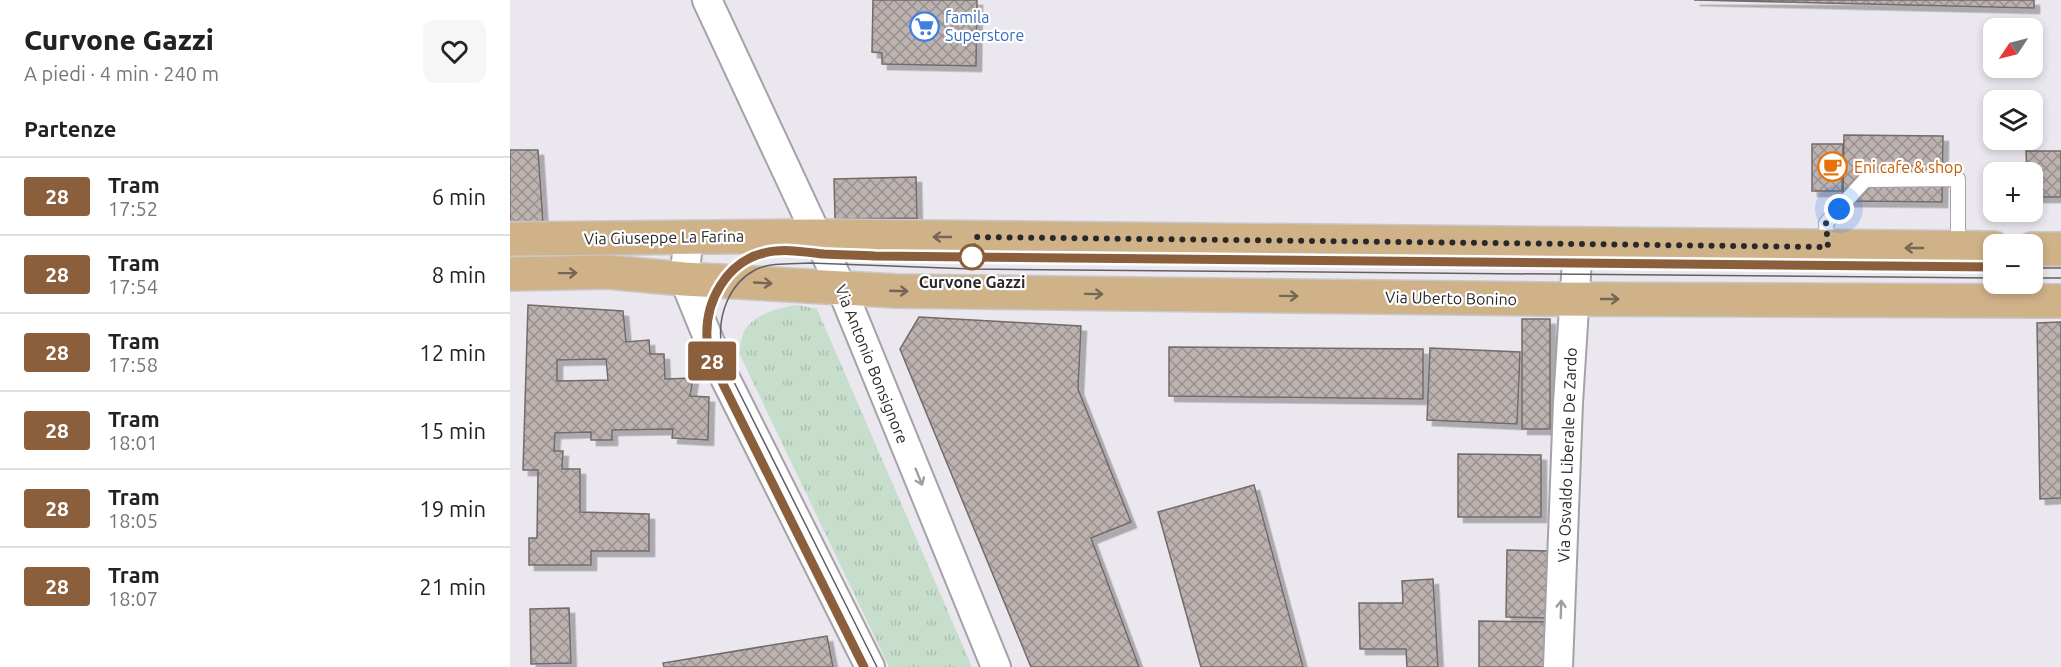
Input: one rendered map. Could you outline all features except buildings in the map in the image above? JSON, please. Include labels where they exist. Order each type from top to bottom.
[{"type":"main road","name":"Via Giuseppe La Farina","points":[[510,239],[818,236]]},
{"type":"main road","points":[[818,236],[1983,248]]},
{"type":"main road","points":[[2043,249],[2061,249]]},
{"type":"main road","name":"Via Giuseppe La Farina","points":[[510,274],[608,272],[684,279],[841,287]]},
{"type":"main road","name":"Via Uberto Bonino","points":[[841,287],[896,291],[1575,299],[2061,301]]},
{"type":"street","name":"Via Antonio Bonsignore","points":[[707,0],[841,287],[996,667]]},
{"type":"street","points":[[689,236],[684,279],[722,372],[870,667]]},
{"type":"street","name":"Via Osvaldo Liberale De Zardo","points":[[1558,667],[1568,403],[1578,244]]},
{"type":"lane","points":[[1828,247],[1826,223],[1865,180],[1958,179],[1958,248]]},
{"type":"green space","points":[[798,305],[817,309],[972,667],[889,667],[739,353],[743,334],[752,322],[766,313]]},
{"type":"tram line","points":[[864,667],[713,363],[707,329],[713,300],[728,275],[750,258],[771,252],[802,251],[875,256],[1983,267]]},
{"type":"tram line","name":"28","points":[[864,667],[712,362],[707,337],[708,324],[711,307],[720,284],[746,260],[765,252],[875,256],[1983,267]]},
{"type":"tram line","points":[[877,667],[731,376],[724,354],[721,331],[728,300],[739,283],[761,267],[810,263],[972,269],[1983,278]]},
{"type":"tram line","points":[[2043,268],[2061,268]]},
{"type":"tram line","points":[[2043,278],[2061,278]]},
{"type":"place","name":"famila Superstore","points":[[924,26]]},
{"type":"place","name":"Eni cafe & shop","points":[[1833,167]]},
{"type":"place","name":"Curvone Gazzi","points":[[972,257]]},
{"type":"route","points":[[972,257],[976,237],[1828,247],[1826,223],[1839,209]]}]
